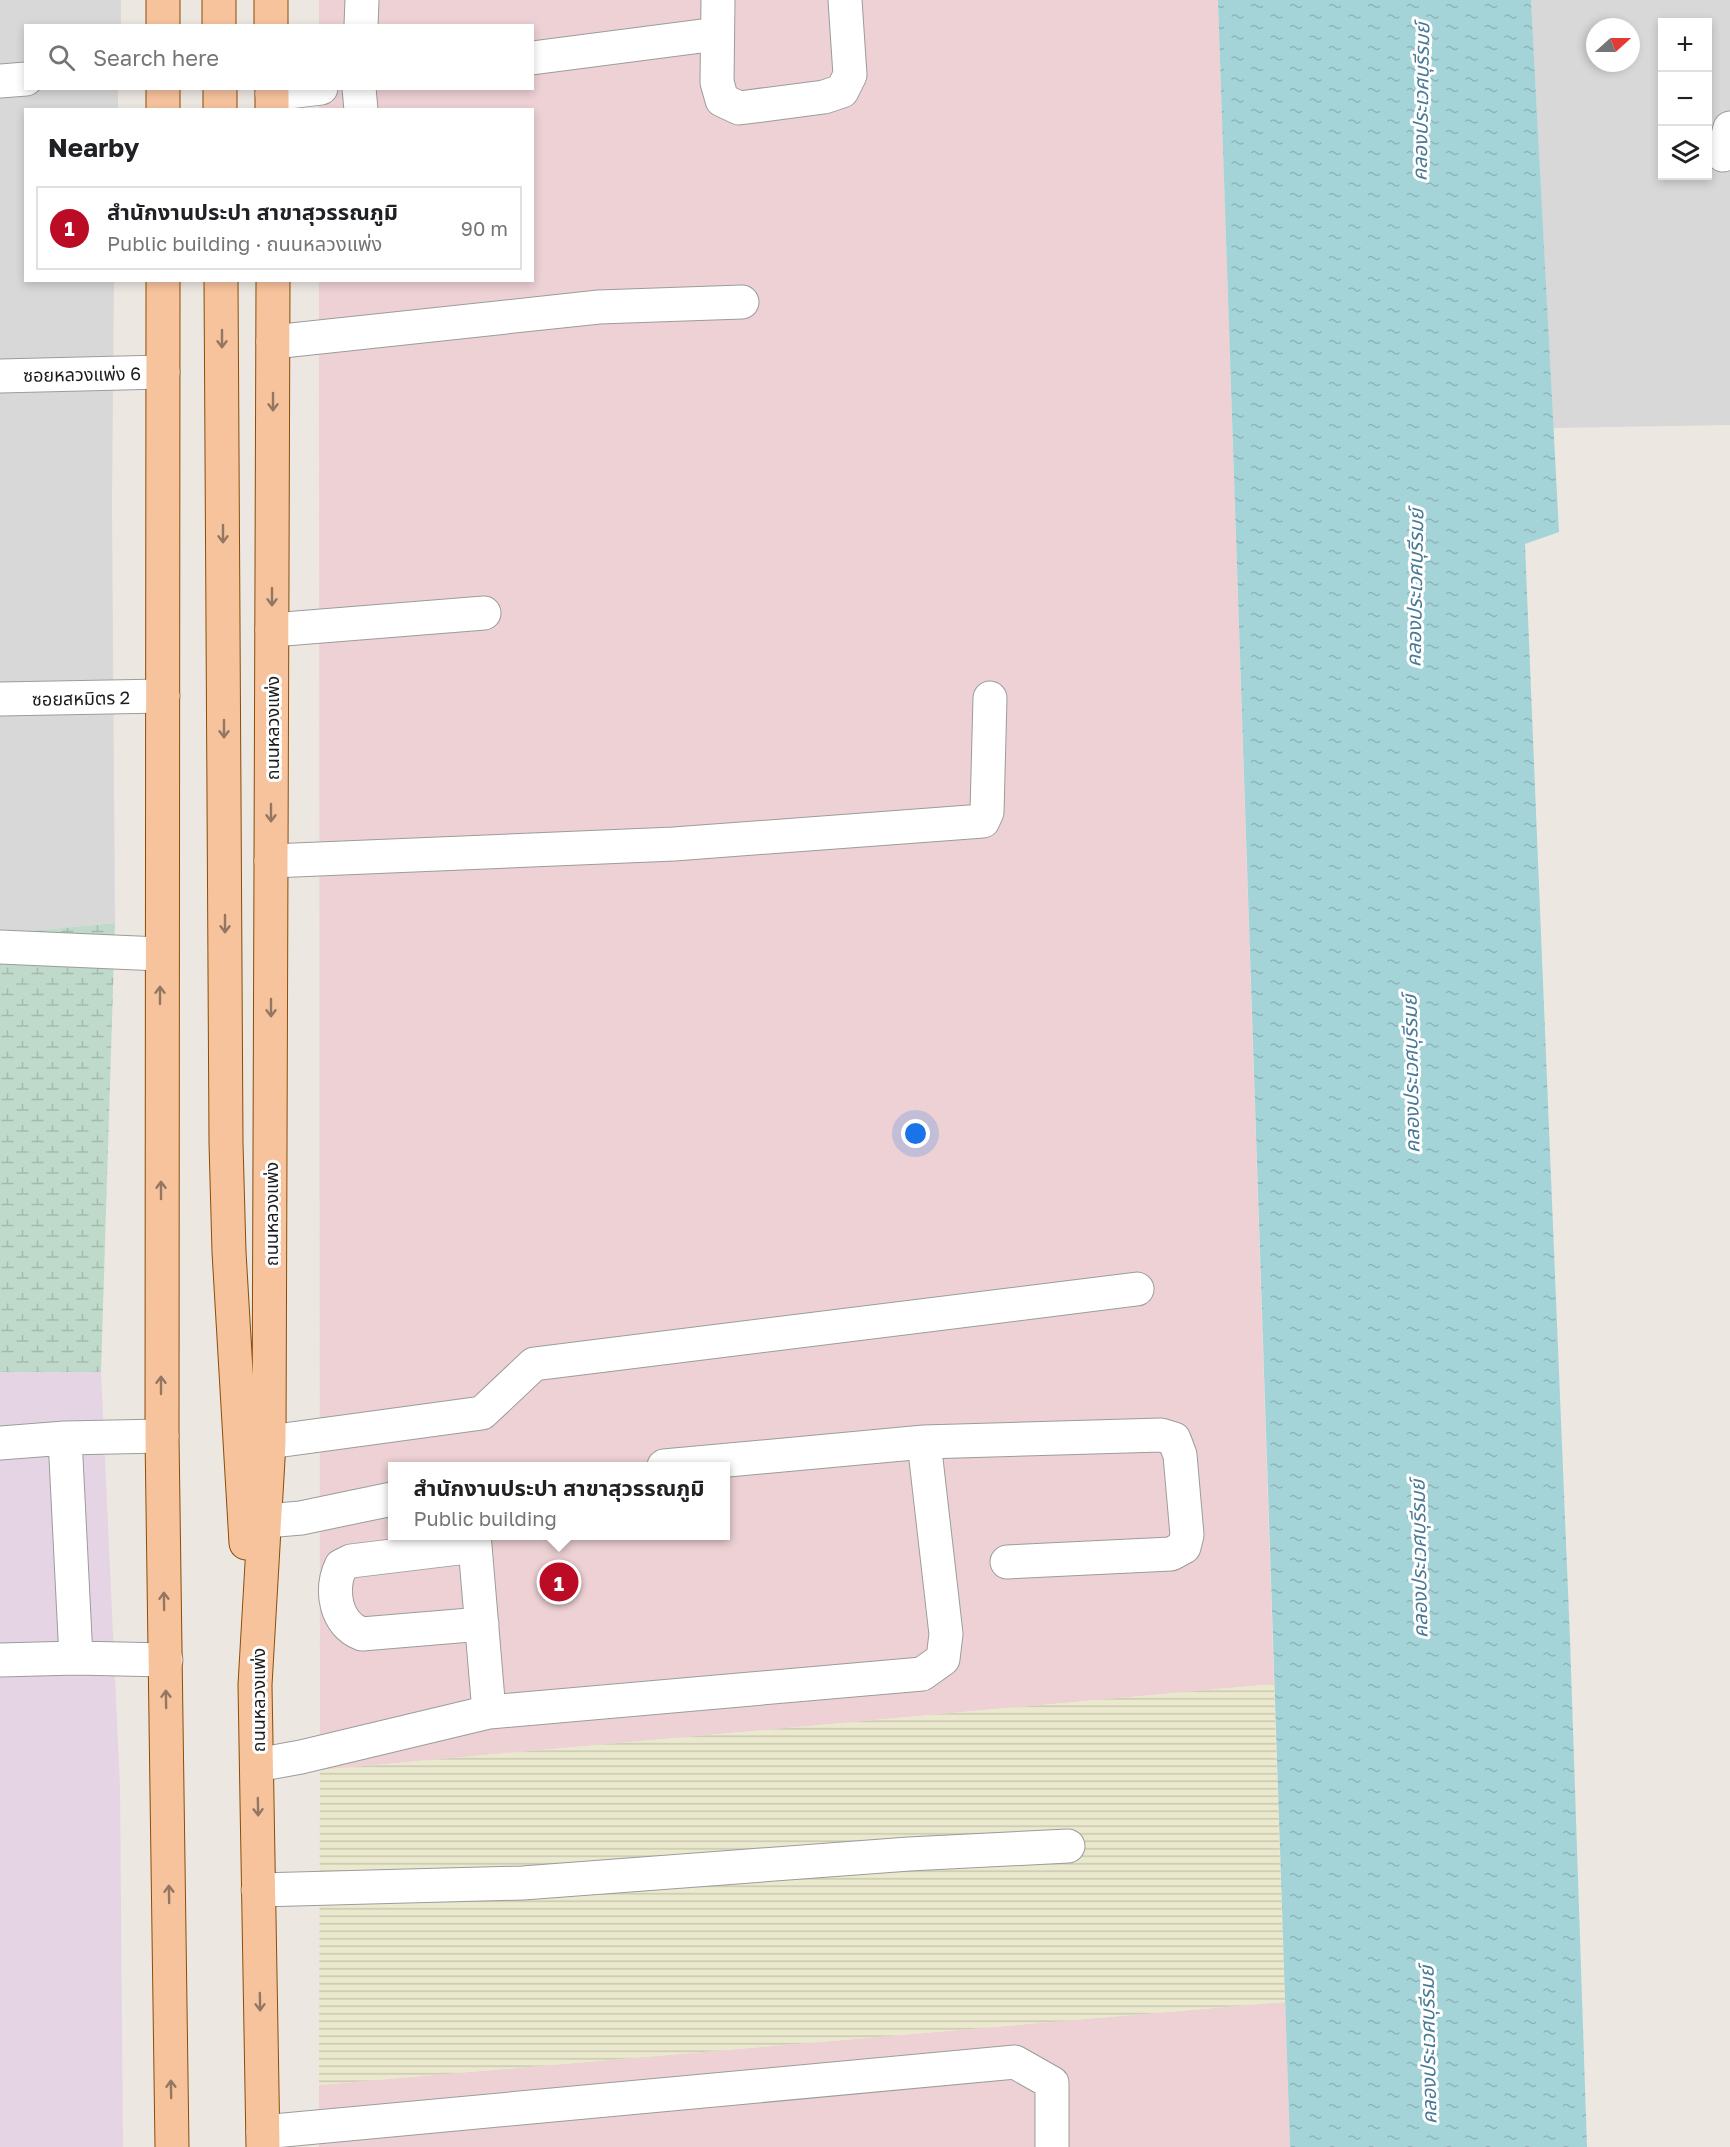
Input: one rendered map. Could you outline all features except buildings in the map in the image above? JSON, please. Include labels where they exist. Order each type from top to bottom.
[{"type":"main road","points":[[163,24],[164,0]]},
{"type":"main road","points":[[219,0],[219,24]]},
{"type":"main road","points":[[271,0],[272,24]]},
{"type":"main road","points":[[163,90],[163,108]]},
{"type":"main road","points":[[220,90],[220,108]]},
{"type":"main road","points":[[163,282],[163,696],[160,954],[162,1436],[172,2147]]},
{"type":"main road","points":[[221,282],[229,1252],[255,1685]]},
{"type":"main road","name":"ถนนหลวงแพ่ง","points":[[263,2140],[255,1685],[266,1521],[268,1442],[273,282]]},
{"type":"street","points":[[360,24],[362,0]]},
{"type":"street","points":[[718,0],[717,82],[722,100],[739,108],[824,97],[842,91],[850,75],[844,0]]},
{"type":"street","points":[[534,58],[717,34]]},
{"type":"street","points":[[0,81],[24,80]]},
{"type":"street","points":[[272,97],[310,90]]},
{"type":"street","points":[[359,90],[361,108]]},
{"type":"street","points":[[273,342],[599,307],[742,302]]},
{"type":"street","name":"ซอยหลวงแพ่ง 6","points":[[0,376],[163,372]]},
{"type":"street","points":[[272,630],[484,613]]},
{"type":"street","name":"ซอยสหมิตร 2","points":[[0,699],[163,696]]},
{"type":"street","points":[[271,861],[674,844],[983,821],[987,812],[990,698]]},
{"type":"street","points":[[0,947],[160,954]]},
{"type":"street","points":[[268,1442],[482,1413],[534,1364],[1137,1289]]},
{"type":"street","points":[[716,1462],[924,1442],[1161,1435],[1174,1439],[1180,1455],[1187,1535],[1184,1547],[1171,1554],[1006,1562]]},
{"type":"street","points":[[0,1443],[65,1438],[162,1436]]},
{"type":"street","points":[[65,1438],[76,1658]]},
{"type":"street","points":[[257,1764],[302,1757],[489,1712],[922,1674],[943,1659],[946,1634],[924,1442]]},
{"type":"street","points":[[266,1521],[301,1518],[388,1500]]},
{"type":"street","points":[[482,1624],[362,1634],[351,1629],[342,1618],[337,1606],[336,1588],[341,1566],[351,1561],[475,1541],[482,1624],[489,1712]]},
{"type":"street","points":[[0,1660],[76,1658],[166,1660]]},
{"type":"street","points":[[258,1890],[523,1883],[909,1854],[1068,1846]]},
{"type":"street","points":[[263,2140],[1015,2062],[1052,2083],[1052,2147]]},
{"type":"shaded area","points":[[0,0],[121,0],[121,24],[24,24],[24,90],[118,90],[118,108],[24,108],[24,282],[114,282],[112,504],[115,923],[0,934]]},
{"type":"shaded area","points":[[319,0],[1218,0],[1274,1684],[320,1770],[319,282],[534,282],[534,108],[319,108],[319,90],[534,90],[534,24],[319,24]]},
{"type":"shaded area","points":[[1531,0],[1730,0],[1730,425],[1553,428]]},
{"type":"shaded area","points":[[0,1372],[101,1372],[120,1788],[123,2147],[0,2147]]},
{"type":"shaded area","points":[[1274,1684],[1285,2002],[319,2085],[320,1770]]},
{"type":"shaded area","points":[[1285,2002],[1290,2147],[319,2147],[319,2085]]},
{"type":"green space","points":[[115,923],[101,1372],[0,1372],[0,934]]},
{"type":"water","name":"คลองประเวศบุรีรมย์","points":[[1218,0],[1531,0],[1559,532],[1525,544],[1570,1640],[1587,2147],[1290,2147]]},
{"type":"place","name":"สำนักงานประปา สาขาสุวรรณภูมิ","points":[[559,1582]]}]
